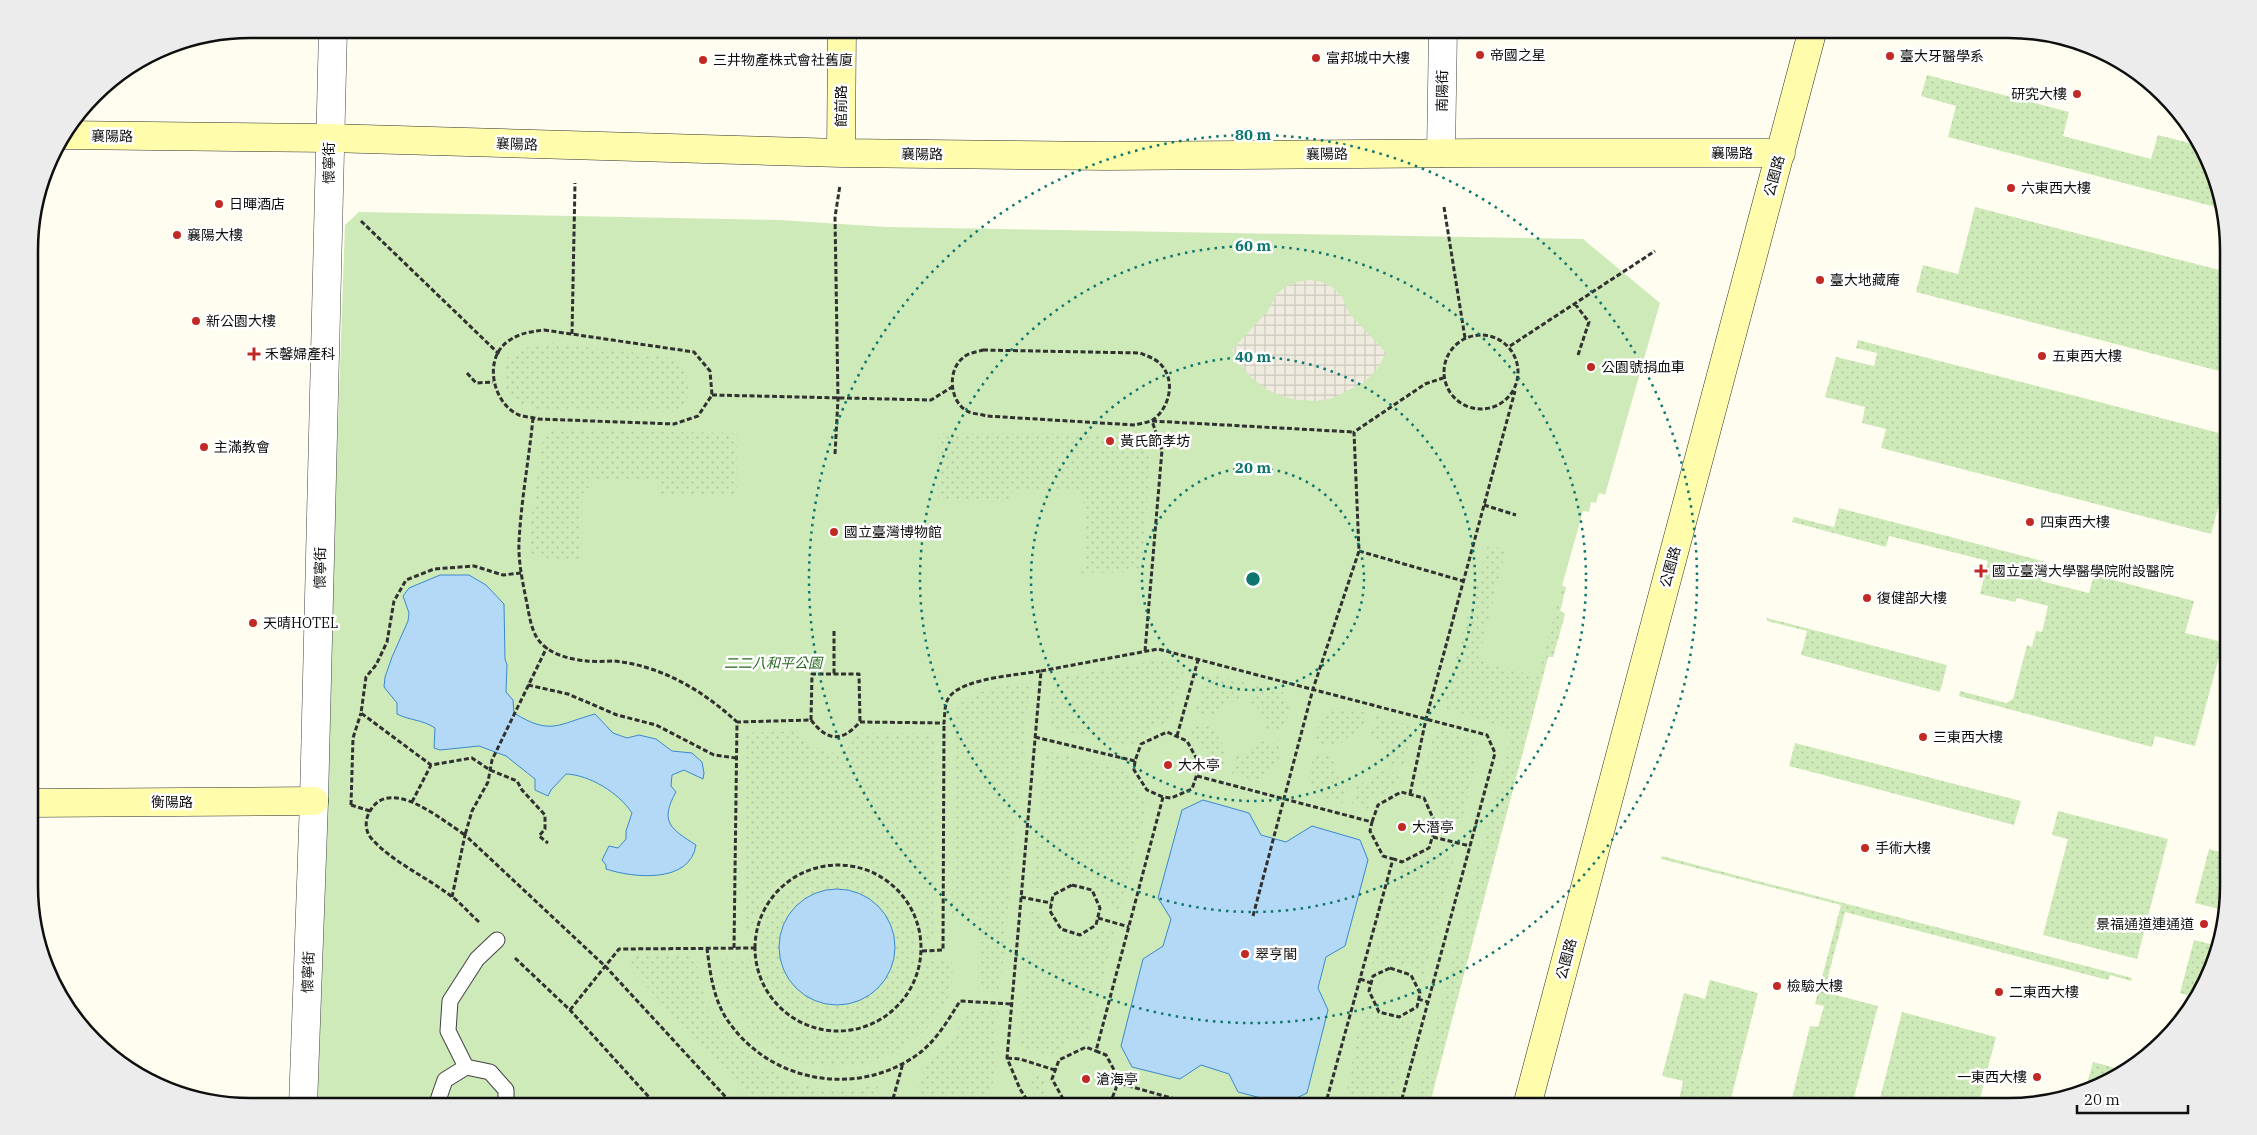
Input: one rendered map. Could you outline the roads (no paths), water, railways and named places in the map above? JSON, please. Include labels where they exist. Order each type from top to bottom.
[{"type":"street","name":"懷寧街","points":[[303,1098],[314,802],[333,38]]},
{"type":"street","name":"館前路","points":[[841,153],[842,38]]},
{"type":"street","name":"南陽街","points":[[1441,153],[1443,38]]},
{"type":"street","name":"公園路","points":[[1528,1098],[1811,38]]},
{"type":"street","name":"襄陽路","points":[[71,136],[330,138],[841,153],[1107,156],[1441,153],[1781,153]]},
{"type":"street","name":"衡陽路","points":[[38,803],[314,802]]},
{"type":"lane","points":[[466,1068],[448,1031],[450,1001],[477,959],[497,940]]},
{"type":"lane","points":[[438,1098],[445,1080],[466,1068],[490,1072],[506,1090],[506,1098]]},
{"type":"water","points":[[440,575],[469,575],[486,585],[504,604],[505,659],[507,665],[506,692],[513,700],[514,713],[527,720],[546,726],[563,724],[595,714],[613,733],[627,738],[639,735],[656,739],[672,751],[692,753],[702,762],[703,779],[684,770],[672,775],[671,786],[676,792],[668,811],[670,824],[696,845],[692,858],[683,866],[672,872],[645,876],[606,869],[606,865],[602,860],[609,846],[618,848],[626,839],[626,831],[632,813],[612,792],[585,778],[566,774],[548,796],[535,790],[535,779],[506,756],[479,746],[440,750],[434,748],[435,728],[397,714],[397,703],[384,687],[385,677],[392,657],[408,621],[409,613],[403,596],[409,588]]},
{"type":"water","points":[[1203,800],[1249,813],[1261,835],[1286,842],[1312,826],[1360,840],[1368,860],[1345,946],[1326,957],[1318,988],[1328,1010],[1307,1093],[1297,1098],[1261,1098],[1238,1092],[1229,1074],[1201,1065],[1180,1079],[1132,1067],[1121,1046],[1143,959],[1163,946],[1171,919],[1158,898],[1182,810]]},
{"type":"water","points":[[837,889],[859,894],[878,906],[890,925],[895,947],[890,969],[878,988],[859,1000],[837,1005],[815,1000],[796,988],[784,969],[779,947],[784,925],[796,906],[815,894]]},
{"type":"place","name":"帝國之星","points":[[1480,55]]},
{"type":"place","name":"臺大牙醫學系","points":[[1890,56]]},
{"type":"place","name":"富邦城中大樓","points":[[1316,58]]},
{"type":"place","name":"三井物產株式會社舊廈","points":[[703,60]]},
{"type":"place","name":"研究大樓","points":[[2077,94]]},
{"type":"place","name":"六東西大樓","points":[[2011,188]]},
{"type":"place","name":"日暉酒店","points":[[219,204]]},
{"type":"place","name":"襄陽大樓","points":[[177,235]]},
{"type":"place","name":"臺大地藏庵","points":[[1820,280]]},
{"type":"place","name":"新公園大樓","points":[[196,321]]},
{"type":"place","name":"禾馨婦產科","points":[[254,354]]},
{"type":"place","name":"五東西大樓","points":[[2042,356]]},
{"type":"place","name":"公園號捐血車","points":[[1591,367]]},
{"type":"place","name":"黃氏節孝坊","points":[[1110,441]]},
{"type":"place","name":"主滿教會","points":[[204,447]]},
{"type":"place","name":"四東西大樓","points":[[2030,522]]},
{"type":"place","name":"國立臺灣博物館","points":[[834,532]]},
{"type":"place","name":"國立臺灣大學醫學院附設醫院","points":[[1981,571]]},
{"type":"place","name":"復健部大樓","points":[[1867,598]]},
{"type":"place","name":"天晴HOTEL","points":[[253,623]]},
{"type":"place","name":"三東西大樓","points":[[1923,737]]},
{"type":"place","name":"大木亭","points":[[1168,765]]},
{"type":"place","name":"大潛亭","points":[[1402,827]]},
{"type":"place","name":"手術大樓","points":[[1865,848]]},
{"type":"place","name":"景福通道連通道","points":[[2204,924]]},
{"type":"place","name":"翠亨閣","points":[[1245,954]]},
{"type":"place","name":"檢驗大樓","points":[[1777,986]]},
{"type":"place","name":"二東西大樓","points":[[1999,992]]},
{"type":"place","name":"一東西大樓","points":[[2037,1077]]},
{"type":"place","name":"滄海亭","points":[[1086,1079]]},
{"type":"park label","name":"二二八和平公園","points":[[773,663]]}]
